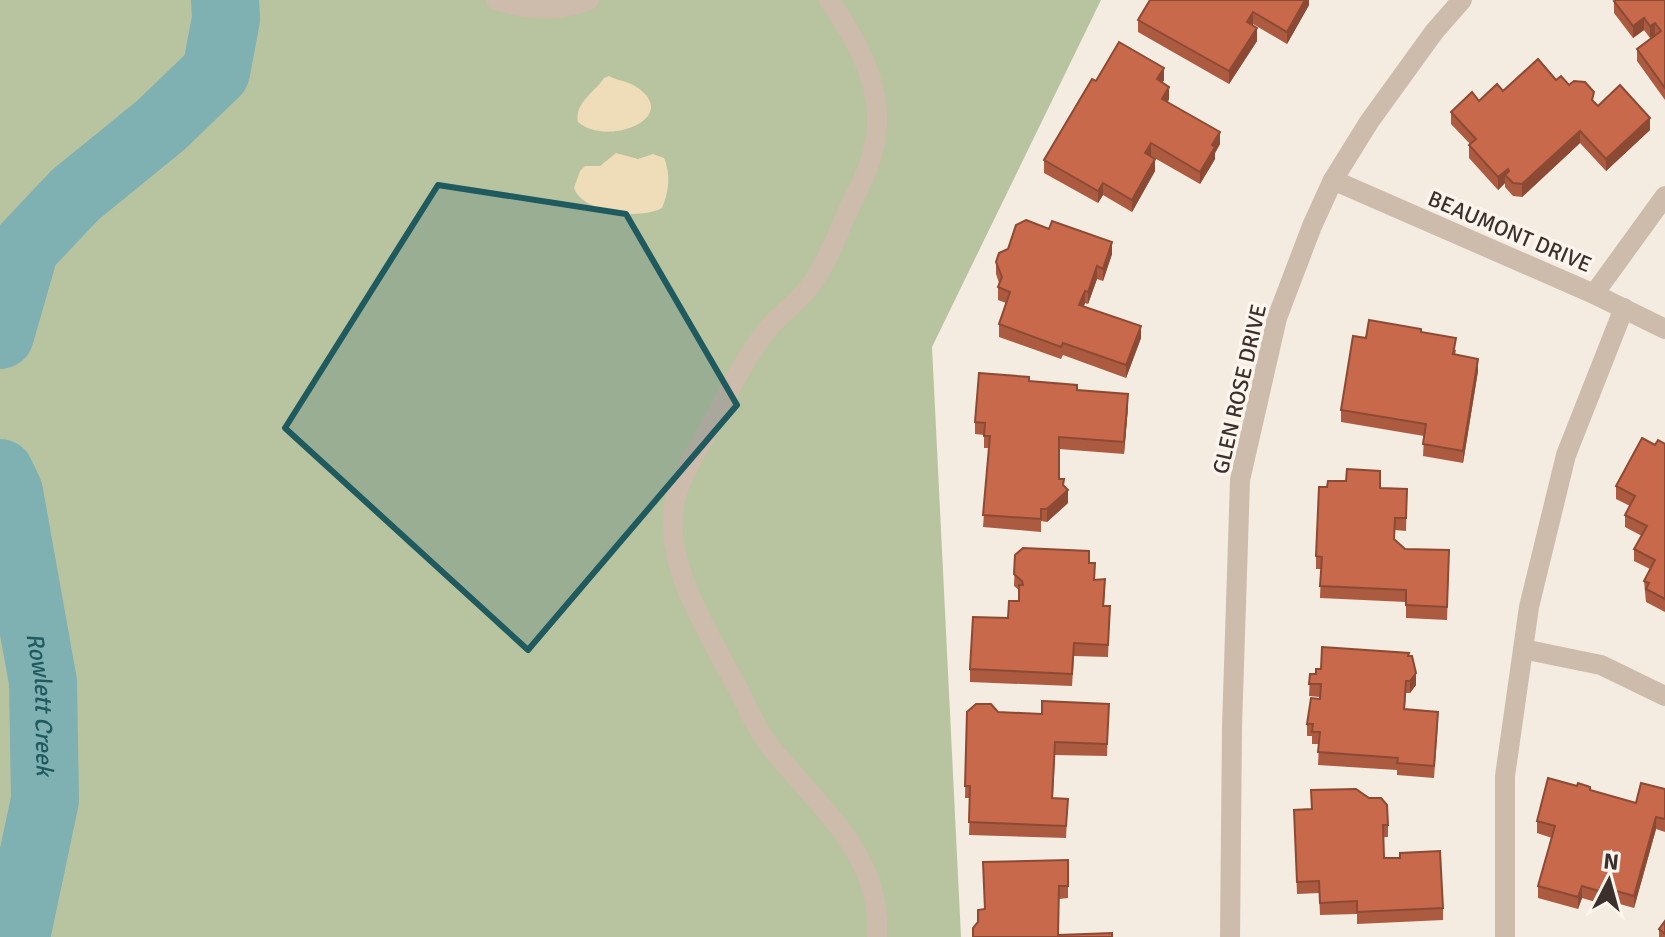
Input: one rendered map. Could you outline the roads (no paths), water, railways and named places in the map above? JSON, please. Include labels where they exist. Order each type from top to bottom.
[{"type":"street","points":[[496,0],[526,9],[550,10],[589,0]]},
{"type":"street","points":[[829,0],[857,45],[871,77],[879,118],[870,163],[813,282],[795,305],[766,330],[753,348],[696,452],[681,482],[675,504],[673,540],[685,583],[763,737],[857,850],[876,904],[877,937]]},
{"type":"street","name":"GLEN ROSE DRIVE","points":[[1230,937],[1232,727],[1240,480],[1277,318],[1333,180],[1369,122],[1434,32],[1462,0]]},
{"type":"street","name":"BEAUMONT DRIVE","points":[[1333,180],[1594,294],[1665,329]]},
{"type":"street","points":[[1594,294],[1665,196]]},
{"type":"street","points":[[1505,937],[1505,776],[1529,607],[1566,455],[1624,308]]},
{"type":"street","points":[[1523,649],[1601,665],[1665,696]]},
{"type":"waterway","name":"Rowlett Creek","points":[[0,335],[25,248],[75,195],[161,125],[216,72],[226,19],[225,0]]},
{"type":"waterway","name":"Rowlett Creek","points":[[0,473],[9,492],[43,682],[45,800],[16,937]]}]
